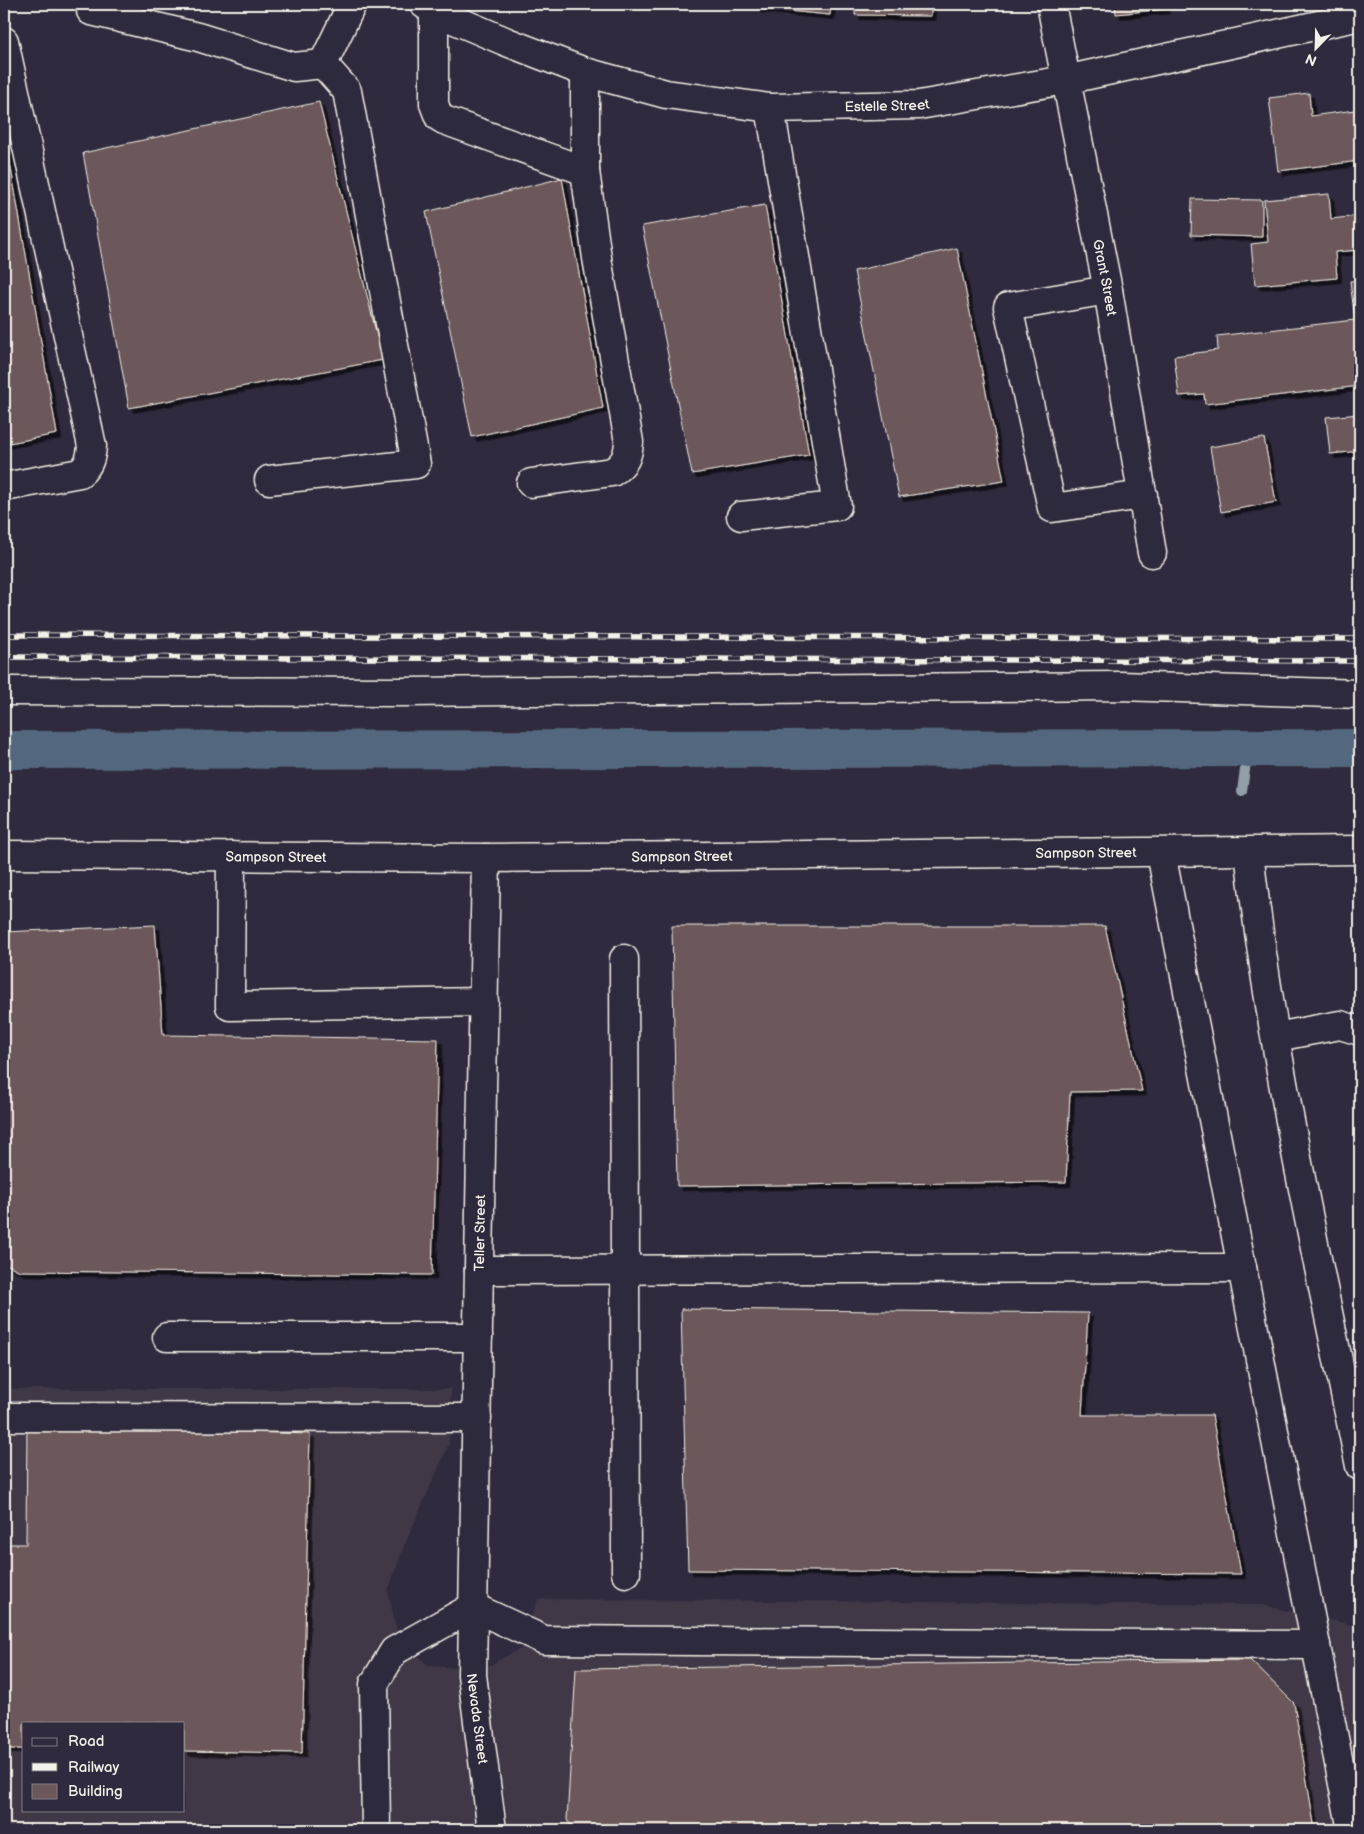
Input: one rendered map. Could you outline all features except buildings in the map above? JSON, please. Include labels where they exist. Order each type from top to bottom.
[{"type":"street","points":[[91,4],[91,11],[198,37],[294,67],[322,64]]},
{"type":"street","points":[[322,64],[352,4]]},
{"type":"street","name":"Grant Street","points":[[1052,4],[1065,80],[1108,290],[1152,553]]},
{"type":"street","points":[[429,7],[434,104],[439,117],[585,170]]},
{"type":"street","name":"Estelle Street","points":[[429,7],[507,42],[585,72],[666,94],[770,108],[919,105],[1065,80],[1360,16]]},
{"type":"street","points":[[4,41],[92,446],[92,456],[88,466],[80,473],[4,487]]},
{"type":"street","points":[[269,480],[416,464],[347,91],[322,64]]},
{"type":"street","points":[[531,483],[612,472],[621,467],[628,455],[629,442],[597,258],[585,170],[585,72]]},
{"type":"street","points":[[742,516],[837,506],[770,108]]},
{"type":"street","points":[[1108,290],[1008,307],[1052,508],[1143,495]]},
{"type":"street","points":[[4,691],[404,692],[1120,686],[1360,694]]},
{"type":"street","name":"Sampson Street","points":[[4,855],[486,858],[1360,850]]},
{"type":"street","points":[[1249,852],[1258,937],[1302,1183],[1360,1466]]},
{"type":"street","points":[[1161,853],[1352,1830]]},
{"type":"street","points":[[230,856],[230,1006],[484,1002]]},
{"type":"street","name":"Teller Street","points":[[473,1608],[486,858]]},
{"type":"street","points":[[624,959],[626,1573]]},
{"type":"street","points":[[1276,1037],[1340,1025],[1360,1031]]},
{"type":"street","points":[[479,1270],[1242,1268]]},
{"type":"street","points":[[167,1337],[478,1337]]},
{"type":"street","points":[[4,1417],[477,1418]]},
{"type":"street","points":[[376,1830],[374,1684],[394,1651],[473,1608],[544,1640],[1316,1645]]},
{"type":"street","name":"Nevada Street","points":[[473,1608],[472,1675],[492,1830]]},
{"type":"shaded area","points":[[4,1389],[451,1389],[449,1444],[404,1546],[388,1591],[398,1637],[429,1666],[483,1669],[521,1648],[538,1599],[1262,1605],[1357,1626],[1360,1644],[1360,1830],[4,1830]]},
{"type":"waterway","points":[[1242,791],[1248,748]]},
{"type":"waterway","points":[[4,750],[1360,748]]},
{"type":"railway","points":[[4,635],[1360,639]]},
{"type":"railway","points":[[4,657],[1360,661]]}]
